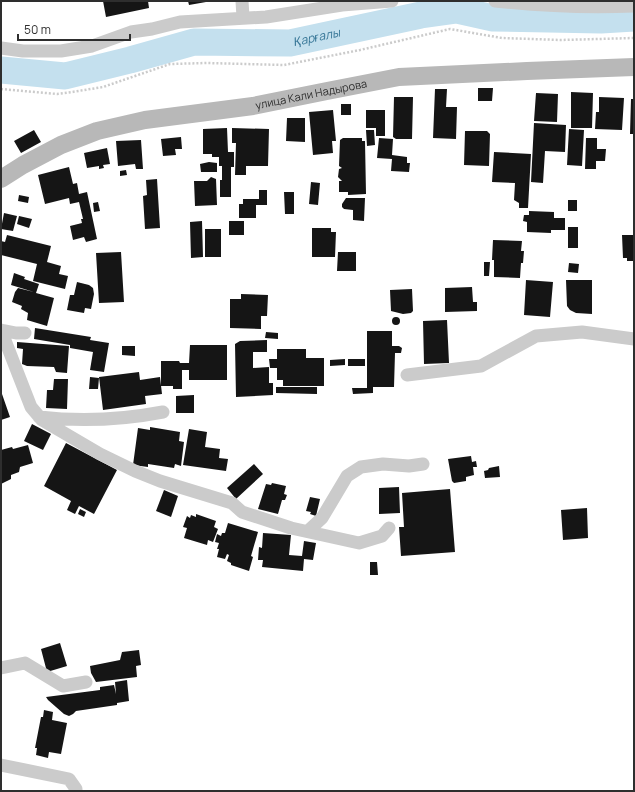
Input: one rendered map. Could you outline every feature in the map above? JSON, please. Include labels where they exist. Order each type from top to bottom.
[{"type":"street","points":[[242,1],[243,17]]},
{"type":"street","points":[[1,48],[23,51],[61,51],[92,46],[131,32],[152,29],[180,22],[266,16],[342,4],[392,1]]},
{"type":"street","points":[[495,1],[545,6],[604,8],[634,6]]},
{"type":"street","name":"улица Кали Надырова","points":[[1,179],[23,165],[61,145],[97,131],[145,120],[253,106],[399,77],[634,67]]},
{"type":"street","points":[[1,330],[16,333],[25,332]]},
{"type":"street","points":[[1,330],[31,407],[39,417],[70,437],[135,472],[232,503],[242,512],[291,528],[359,543],[382,536],[389,528]]},
{"type":"street","points":[[407,376],[481,366],[536,336],[582,332],[634,339]]},
{"type":"street","points":[[39,417],[87,421],[115,419],[163,412]]},
{"type":"street","points":[[308,531],[322,518],[347,476],[361,467],[383,464],[409,466],[423,464]]},
{"type":"street","points":[[1,668],[25,663],[63,686],[86,682]]},
{"type":"street","points":[[1,765],[69,779],[76,791]]},
{"type":"path","points":[[1,89],[58,94],[72,92],[103,87],[170,64],[206,63],[284,65],[360,50],[450,29],[502,38],[561,40],[634,38]]},
{"type":"building","points":[[103,1],[148,1],[149,8],[106,17]]},
{"type":"building","points":[[188,1],[206,1],[206,2],[189,5]]},
{"type":"building","points":[[478,88],[493,88],[492,101],[478,101]]},
{"type":"building","points":[[435,89],[447,89],[446,107],[457,107],[456,139],[433,138]]},
{"type":"building","points":[[571,92],[593,93],[592,128],[571,128]]},
{"type":"building","points":[[536,93],[558,94],[557,122],[534,121]]},
{"type":"building","points":[[394,97],[413,97],[412,139],[396,139],[393,137]]},
{"type":"building","points":[[599,97],[624,98],[622,130],[595,129],[596,112],[599,112]]},
{"type":"building","points":[[631,99],[634,99],[634,134],[630,134]]},
{"type":"building","points":[[341,104],[351,104],[351,115],[341,115]]},
{"type":"building","points":[[333,110],[336,141],[332,141],[333,153],[313,155],[309,112]]},
{"type":"building","points":[[366,110],[385,110],[385,136],[376,136],[376,128],[366,128]]},
{"type":"building","points":[[287,118],[305,118],[305,142],[286,141]]},
{"type":"building","points":[[534,123],[566,125],[565,152],[545,151],[543,183],[531,182]]},
{"type":"building","points":[[227,128],[228,152],[234,152],[234,167],[231,167],[231,197],[220,197],[222,166],[219,166],[219,157],[212,157],[212,154],[203,154],[203,129]]},
{"type":"building","points":[[232,128],[269,129],[268,166],[246,166],[246,175],[235,175],[236,143],[232,143]]},
{"type":"building","points":[[569,129],[584,130],[582,166],[567,165]]},
{"type":"building","points":[[34,130],[41,142],[21,153],[14,141]]},
{"type":"building","points":[[366,130],[374,130],[375,145],[367,146]]},
{"type":"building","points":[[465,131],[487,131],[490,134],[489,166],[464,165]]},
{"type":"building","points":[[181,137],[182,149],[175,149],[176,155],[163,156],[161,139]]},
{"type":"building","points":[[343,138],[362,138],[362,141],[365,141],[366,194],[348,195],[348,192],[339,192],[339,181],[342,181],[338,177],[339,169],[342,168],[339,166],[340,140]]},
{"type":"building","points":[[379,138],[393,139],[392,155],[407,157],[407,163],[410,163],[409,172],[391,171],[392,159],[377,158]]},
{"type":"building","points":[[586,138],[597,138],[597,149],[606,149],[605,161],[596,161],[596,169],[585,169]]},
{"type":"building","points":[[141,140],[143,169],[136,169],[135,164],[118,166],[116,141]]},
{"type":"building","points":[[107,148],[110,164],[103,165],[104,168],[99,169],[99,166],[87,168],[84,153]]},
{"type":"building","points":[[494,152],[531,154],[528,208],[519,208],[519,203],[514,200],[515,183],[492,182]]},
{"type":"building","points":[[209,162],[217,163],[217,172],[201,172],[200,164]]},
{"type":"building","points":[[69,167],[73,184],[77,183],[79,194],[87,192],[97,239],[86,242],[84,237],[73,240],[70,226],[82,223],[81,219],[83,219],[79,202],[70,204],[69,198],[45,204],[38,175]]},
{"type":"building","points":[[126,170],[127,175],[120,176],[120,171]]},
{"type":"building","points":[[211,177],[216,179],[217,205],[195,206],[194,181],[207,181]]},
{"type":"building","points":[[157,179],[160,228],[145,229],[143,196],[147,195],[146,180]]},
{"type":"building","points":[[311,182],[320,183],[318,205],[309,204]]},
{"type":"building","points":[[259,190],[267,190],[267,205],[256,205],[256,218],[239,218],[239,204],[243,204],[243,199],[259,199]]},
{"type":"building","points":[[284,192],[294,192],[294,214],[285,214]]},
{"type":"building","points":[[19,195],[29,197],[28,203],[18,201]]},
{"type":"building","points":[[346,198],[365,198],[364,221],[353,220],[353,210],[344,209],[342,207],[342,204]]},
{"type":"building","points":[[568,200],[577,200],[577,211],[568,211]]},
{"type":"building","points":[[98,202],[100,211],[94,212],[93,203]]},
{"type":"building","points":[[529,211],[554,212],[554,218],[565,218],[565,230],[551,230],[551,233],[527,232],[527,222],[523,221],[524,215],[529,215]]},
{"type":"building","points":[[4,213],[17,216],[13,231],[1,229]]},
{"type":"building","points":[[19,216],[32,219],[29,228],[17,224]]},
{"type":"building","points":[[202,221],[203,257],[191,258],[190,222]]},
{"type":"building","points":[[229,221],[244,221],[244,235],[229,235]]},
{"type":"building","points":[[568,227],[578,227],[578,248],[568,248]]},
{"type":"building","points":[[312,228],[331,228],[331,232],[336,232],[335,257],[312,257]]},
{"type":"building","points":[[205,229],[221,229],[221,257],[205,257]]},
{"type":"building","points":[[7,235],[51,246],[47,262],[61,266],[59,274],[68,276],[65,289],[33,281],[37,264],[1,255],[1,241],[5,242]]},
{"type":"building","points":[[622,235],[634,235],[634,261],[627,261],[627,258],[623,258]]},
{"type":"building","points":[[493,240],[522,241],[521,251],[524,251],[523,263],[521,263],[520,278],[494,277],[494,260],[492,260]]},
{"type":"building","points":[[121,252],[124,302],[99,303],[96,253]]},
{"type":"building","points":[[338,252],[356,252],[356,271],[337,271]]},
{"type":"building","points":[[484,262],[490,262],[489,276],[484,276]]},
{"type":"building","points":[[569,263],[579,264],[578,273],[568,272]]},
{"type":"building","points":[[14,273],[25,277],[24,279],[39,284],[36,293],[54,298],[47,326],[27,320],[28,313],[21,309],[22,306],[12,302],[18,288],[34,292],[11,285]]},
{"type":"building","points":[[526,280],[553,282],[550,317],[524,315]]},
{"type":"building","points":[[566,280],[592,280],[592,314],[576,313],[570,310],[567,306]]},
{"type":"building","points":[[77,282],[89,285],[93,288],[94,294],[91,309],[85,308],[84,313],[67,310],[70,295],[74,295]]},
{"type":"building","points":[[472,287],[473,302],[477,302],[477,311],[445,312],[445,288]]},
{"type":"building","points":[[412,289],[413,311],[411,313],[403,314],[391,311],[390,290]]},
{"type":"building","points":[[241,294],[268,295],[267,316],[261,316],[261,329],[230,328],[230,299],[241,299]]},
{"type":"building","points":[[394,317],[398,317],[400,321],[398,325],[394,325],[392,323],[392,319]]},
{"type":"building","points":[[447,320],[449,363],[424,364],[423,321]]},
{"type":"building","points":[[35,328],[91,337],[90,340],[109,343],[104,372],[90,370],[93,352],[70,348],[70,345],[34,339]]},
{"type":"building","points":[[367,331],[392,331],[392,346],[399,346],[402,348],[401,353],[395,353],[394,387],[373,387],[373,393],[353,394],[352,388],[367,388]]},
{"type":"building","points":[[266,332],[278,333],[278,339],[265,338]]},
{"type":"building","points":[[267,340],[267,352],[253,352],[253,368],[269,367],[269,383],[273,383],[273,395],[236,397],[235,344],[240,341]]},
{"type":"building","points":[[17,342],[69,346],[67,373],[56,372],[54,367],[27,366],[22,364],[23,349],[17,348]]},
{"type":"building","points":[[190,345],[227,345],[227,380],[189,380],[189,370],[182,370],[182,389],[173,389],[173,386],[161,386],[161,361],[179,361],[180,363],[189,363]]},
{"type":"building","points":[[122,346],[135,346],[135,356],[122,355]]},
{"type":"building","points":[[277,349],[306,349],[306,358],[324,358],[324,386],[283,386],[283,380],[277,380],[277,368],[270,368],[269,359],[277,359]]},
{"type":"building","points":[[345,359],[345,365],[330,366],[330,360]]},
{"type":"building","points":[[348,359],[365,359],[365,366],[348,366]]},
{"type":"building","points":[[139,372],[140,380],[160,377],[162,394],[145,396],[146,404],[103,410],[99,377]]},
{"type":"building","points":[[90,377],[99,378],[98,389],[89,389]]},
{"type":"building","points":[[54,379],[68,379],[67,409],[46,408],[47,390],[53,390]]},
{"type":"building","points":[[276,387],[317,387],[317,394],[276,393]]},
{"type":"building","points":[[1,394],[10,417],[1,420]]},
{"type":"building","points":[[194,395],[194,413],[176,413],[176,396]]},
{"type":"building","points":[[32,424],[51,434],[43,450],[24,441]]},
{"type":"building","points":[[150,427],[180,432],[179,441],[184,442],[181,466],[175,464],[174,468],[148,464],[148,467],[133,465],[138,428],[150,430]]},
{"type":"building","points":[[189,429],[207,432],[205,447],[220,449],[219,458],[228,459],[226,471],[183,465]]},
{"type":"building","points":[[66,443],[117,470],[94,514],[79,506],[75,514],[67,510],[71,501],[44,486]]},
{"type":"building","points":[[28,445],[33,463],[20,467],[19,472],[11,475],[11,479],[1,484],[1,450],[12,447],[13,449]]},
{"type":"building","points":[[471,456],[472,462],[476,461],[477,467],[473,467],[474,475],[466,477],[466,481],[454,483],[452,481],[448,459]]},
{"type":"building","points":[[254,464],[263,474],[236,499],[227,488]]},
{"type":"building","points":[[499,466],[500,477],[485,478],[484,471],[488,470],[489,468]]},
{"type":"building","points":[[272,483],[286,486],[284,494],[287,495],[285,500],[282,500],[278,514],[258,509],[266,484],[271,485]]},
{"type":"building","points":[[399,487],[400,513],[379,514],[379,488]]},
{"type":"building","points":[[450,489],[455,552],[401,556],[399,527],[404,527],[402,493]]},
{"type":"building","points":[[164,490],[178,496],[171,517],[156,511]]},
{"type":"building","points":[[310,497],[320,499],[316,516],[310,514],[311,512],[306,511]]},
{"type":"building","points":[[587,508],[588,538],[563,540],[561,510]]},
{"type":"building","points":[[80,509],[86,512],[84,517],[78,514]]},
{"type":"building","points":[[196,514],[216,521],[214,527],[218,529],[213,542],[208,540],[207,545],[184,538],[187,528],[183,527],[187,516],[190,518],[191,515],[196,517]]},
{"type":"building","points":[[228,523],[258,532],[251,556],[253,557],[249,571],[231,565],[231,563],[227,561],[229,555],[227,554],[225,559],[217,557],[219,543],[215,542],[217,534],[221,536],[222,533],[225,533]]},
{"type":"building","points":[[263,533],[291,535],[289,555],[302,556],[304,541],[316,543],[313,560],[304,559],[303,571],[262,567],[263,560],[258,560],[259,547],[262,548]]},
{"type":"building","points":[[370,562],[377,562],[378,575],[370,575]]},
{"type":"building","points":[[60,643],[67,666],[47,672],[41,649]]},
{"type":"building","points":[[139,650],[141,665],[136,666],[137,677],[96,682],[91,673],[90,666],[120,660],[122,652]]},
{"type":"building","points":[[127,680],[129,701],[117,703],[117,705],[76,711],[69,716],[64,714],[46,697],[100,690],[100,687],[114,685],[116,694],[115,682]]},
{"type":"building","points":[[44,710],[53,712],[52,720],[67,723],[61,754],[49,752],[48,758],[36,755],[37,748],[35,748],[41,717],[43,717]]},
{"type":"waterway","name":"Қарғалы","points":[[1,70],[65,76],[194,42],[290,43],[421,15],[457,10],[493,18],[601,20],[634,18]]}]
